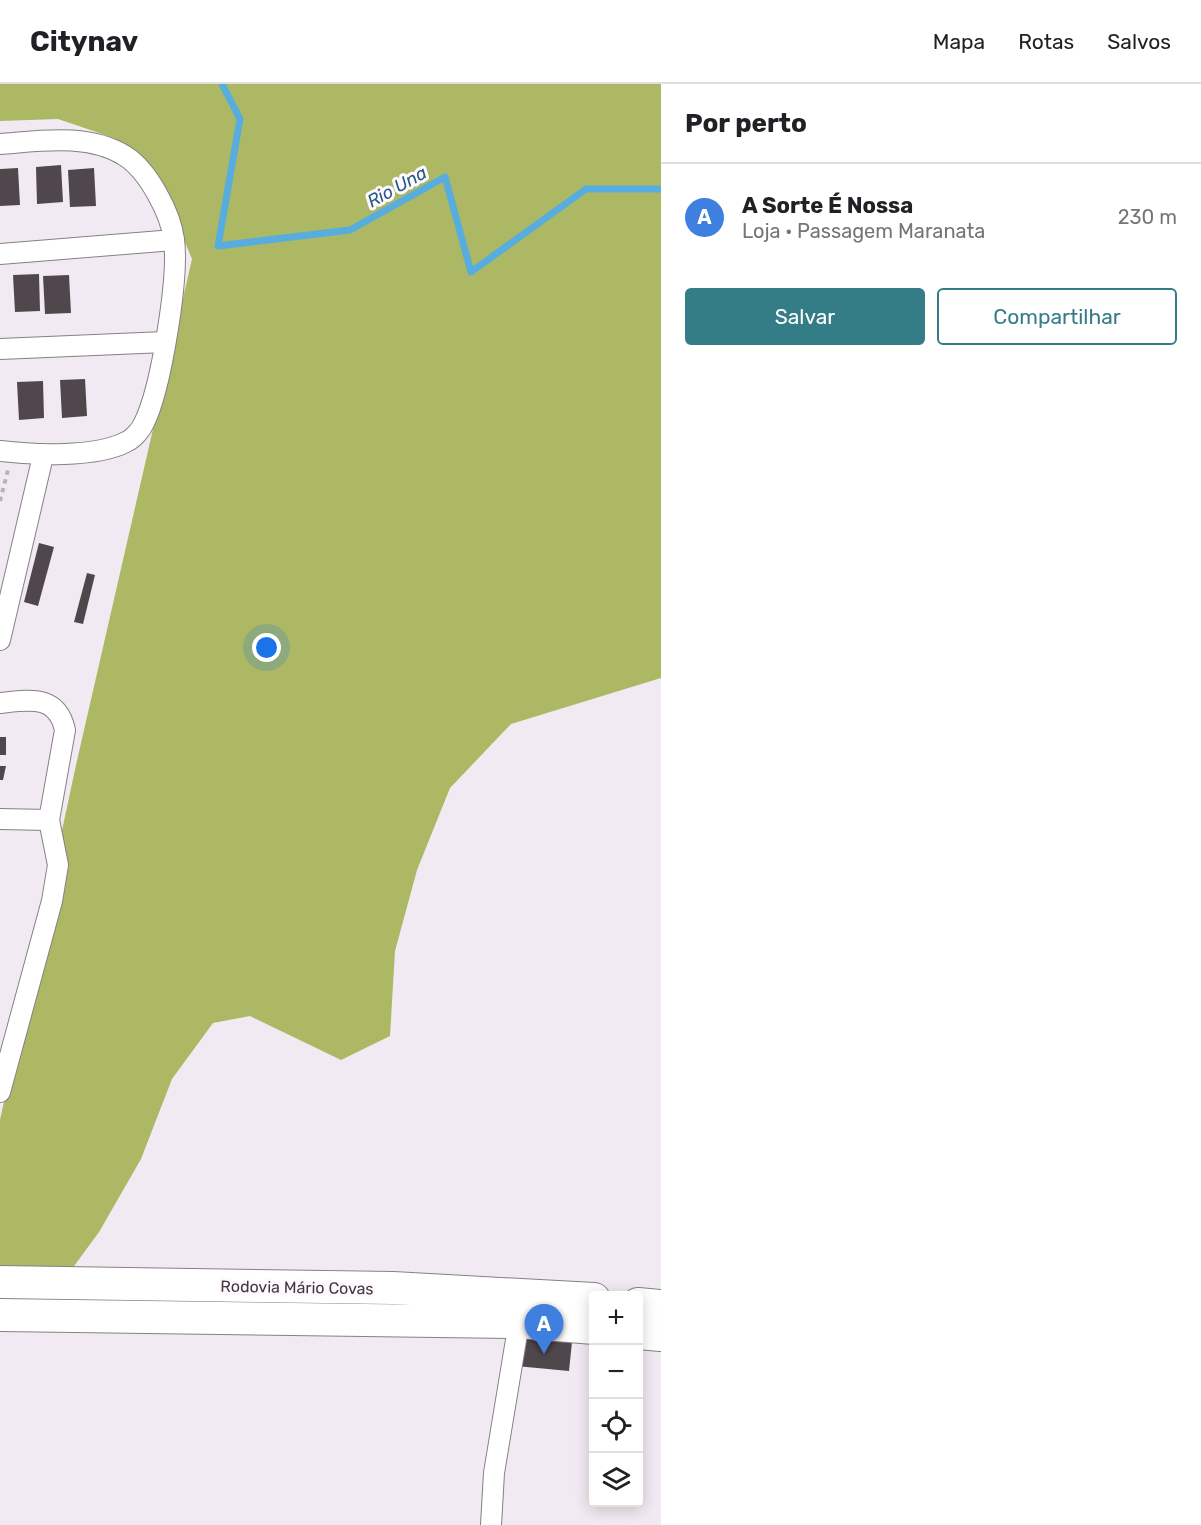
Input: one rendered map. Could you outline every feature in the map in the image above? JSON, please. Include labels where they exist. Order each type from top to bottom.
[{"type":"main road","name":"Rodovia Mário Covas","points":[[0,1282],[393,1288],[589,1299]]},
{"type":"main road","points":[[66,1316],[67,1283]]},
{"type":"main road","points":[[643,1304],[661,1306]]},
{"type":"main road","name":"Rodovia Mário Covas","points":[[0,1315],[519,1322],[589,1328]]},
{"type":"main road","points":[[643,1333],[661,1335]]},
{"type":"street","points":[[0,144],[50,140],[84,142],[125,156],[141,172],[166,209],[174,240],[175,272],[165,342],[148,413],[143,425],[134,436],[111,448],[44,456],[6,452]]},
{"type":"street","points":[[0,254],[174,240]]},
{"type":"street","points":[[0,349],[165,342]]},
{"type":"street","points":[[0,640],[44,456]]},
{"type":"street","points":[[0,703],[35,700],[46,703],[62,720],[63,744],[49,820],[58,865],[52,901],[0,1092]]},
{"type":"street","points":[[0,819],[49,820]]},
{"type":"street","points":[[492,1525],[494,1473],[519,1322]]},
{"type":"path","points":[[0,501],[6,452]]},
{"type":"green space","points":[[0,84],[661,84],[661,678],[511,724],[450,788],[417,870],[395,951],[390,1036],[341,1060],[250,1016],[213,1023],[172,1079],[141,1159],[99,1232],[69,1273],[0,1270],[0,1120],[76,765],[192,259],[162,188],[114,138],[58,119],[0,121]]},
{"type":"building","points":[[61,165],[63,202],[37,204],[36,167]]},
{"type":"building","points":[[18,168],[20,205],[0,206],[0,169]]},
{"type":"building","points":[[94,168],[96,206],[70,207],[68,170]]},
{"type":"building","points":[[39,274],[40,311],[15,312],[13,275]]},
{"type":"building","points":[[69,275],[71,313],[45,314],[43,276]]},
{"type":"building","points":[[85,379],[87,416],[62,418],[60,380]]},
{"type":"building","points":[[43,381],[44,418],[19,420],[17,382]]},
{"type":"building","points":[[39,543],[54,547],[38,606],[24,602]]},
{"type":"building","points":[[87,573],[95,575],[83,624],[74,622]]},
{"type":"building","points":[[0,737],[6,737],[6,755],[0,755]]},
{"type":"building","points":[[0,766],[6,766],[3,780],[0,780]]},
{"type":"building","points":[[518,1337],[572,1342],[569,1371],[516,1366]]},
{"type":"waterway","name":"Rio Una","points":[[222,84],[240,119],[218,246],[350,230],[445,177],[471,272],[586,189],[661,189]]},
{"type":"place","name":"A Sorte É Nossa","points":[[544,1354]]}]
